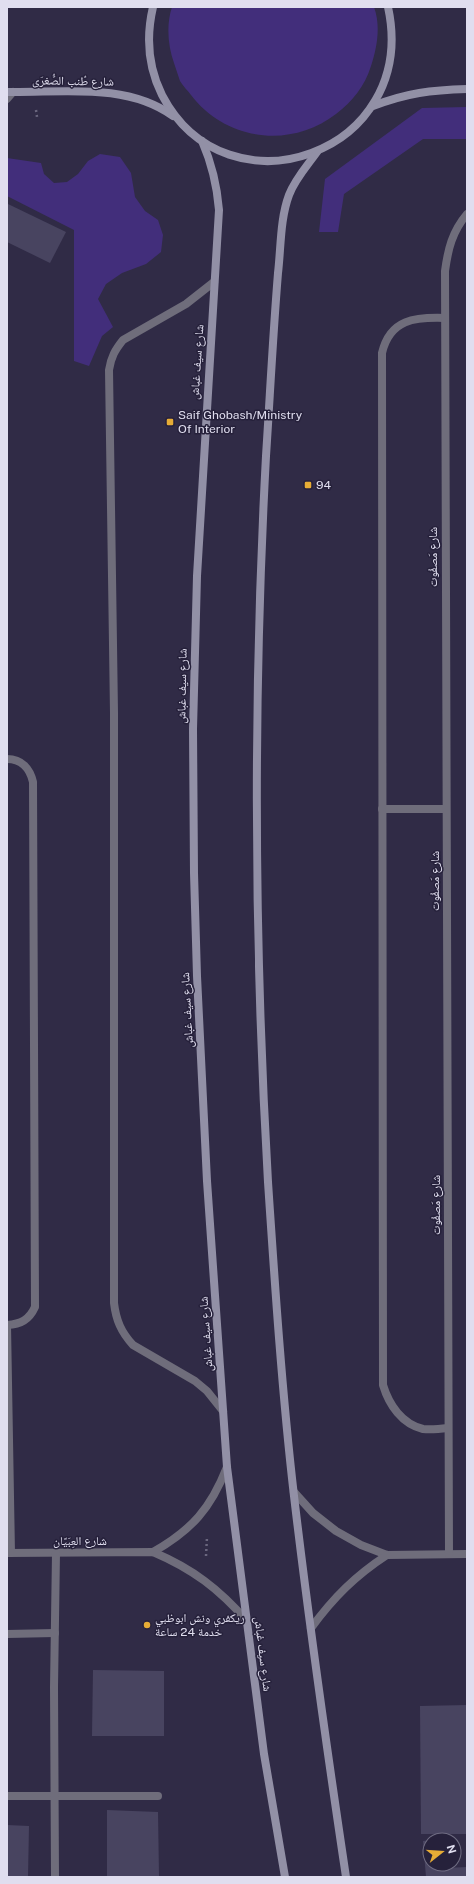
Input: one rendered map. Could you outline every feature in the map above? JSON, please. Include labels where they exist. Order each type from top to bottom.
[{"type":"street","points":[[152,7],[149,22],[148,43],[151,65],[157,85],[167,105],[180,122],[202,141],[220,150],[259,160],[298,158],[317,152],[348,133],[362,120],[373,106],[389,67],[392,46],[391,24],[388,7]]},
{"type":"street","points":[[373,106],[399,96],[424,91],[467,89]]},
{"type":"street","points":[[7,100],[10,92]]},
{"type":"street","name":"شارع طُنب الصُّغرَى","points":[[10,92],[108,92],[128,94],[147,100],[180,122]]},
{"type":"street","name":"شارع سيف غباش","points":[[202,141],[211,162],[218,194],[219,210],[197,576],[194,729],[194,873],[202,1083],[227,1467],[264,1754],[285,1877]]},
{"type":"street","points":[[317,152],[294,183],[287,199],[283,216],[270,390],[263,514],[258,667],[256,837],[262,1074],[274,1276],[294,1492],[326,1742],[346,1877]]},
{"type":"street","name":"شارع مَصفُوت","points":[[448,1554],[445,271],[448,250],[458,225],[467,214]]},
{"type":"street","points":[[214,282],[186,304],[123,340],[116,348],[111,358],[109,370],[114,713],[114,1303],[115,1314],[119,1326],[133,1345],[196,1381],[207,1391],[223,1411]]},
{"type":"street","points":[[445,318],[422,317],[400,324],[391,332],[385,341],[382,353],[383,1385],[390,1404],[409,1422],[424,1429],[448,1428]]},
{"type":"street","points":[[7,759],[22,763],[31,774],[33,782],[35,1307],[28,1319],[22,1322],[7,1325],[9,1553]]},
{"type":"street","points":[[382,809],[446,809]]},
{"type":"street","name":"شارع العِبَيَّان","points":[[153,1552],[173,1541],[196,1521],[219,1489],[227,1467]]},
{"type":"street","points":[[294,1492],[313,1513],[336,1531],[361,1545],[387,1555],[467,1554]]},
{"type":"street","name":"شارع العِبَيَّان","points":[[9,1553],[153,1552],[175,1561],[214,1587],[247,1621]]},
{"type":"street","points":[[55,1877],[54,1796],[56,1553]]},
{"type":"street","points":[[311,1628],[327,1606],[345,1586],[365,1569],[387,1555]]},
{"type":"street","points":[[7,1634],[55,1633]]},
{"type":"street","points":[[7,1796],[158,1796]]},
{"type":"path","points":[[206,1556],[207,1537]]},
{"type":"shaded area","points":[[172,7],[374,7],[378,29],[375,52],[362,87],[353,99],[336,114],[318,125],[299,132],[280,135],[260,135],[240,130],[222,122],[205,110],[181,83],[169,43],[168,28]]},
{"type":"shaded area","points":[[467,107],[467,139],[423,139],[344,194],[338,232],[319,232],[325,179],[422,108]]},
{"type":"shaded area","points":[[100,154],[120,157],[131,173],[135,197],[145,211],[158,220],[163,235],[161,252],[146,264],[122,273],[106,284],[98,299],[113,327],[102,336],[89,366],[74,361],[74,230],[7,196],[7,158],[41,163],[44,174],[54,183],[67,182],[78,174],[88,161]]},
{"type":"building","points":[[8,204],[66,232],[50,263],[7,242]]},
{"type":"building","points":[[93,1670],[164,1671],[164,1736],[92,1736]]},
{"type":"building","points":[[467,1705],[467,1834],[462,1834],[462,1832],[422,1832],[421,1834],[420,1706]]},
{"type":"building","points":[[107,1810],[158,1812],[159,1877],[107,1877]]},
{"type":"building","points":[[7,1825],[29,1826],[28,1876],[7,1876]]},
{"type":"building","points":[[462,1867],[467,1867],[467,1877],[426,1877],[426,1872],[462,1872]]},
{"type":"place","name":"Saif Ghobash/Ministry Of Interior","points":[[170,422]]},
{"type":"place","name":"94","points":[[308,485]]},
{"type":"place","name":"ريكفري ونش ابوظبي خدمة 24 ساعة","points":[[147,1625]]}]
